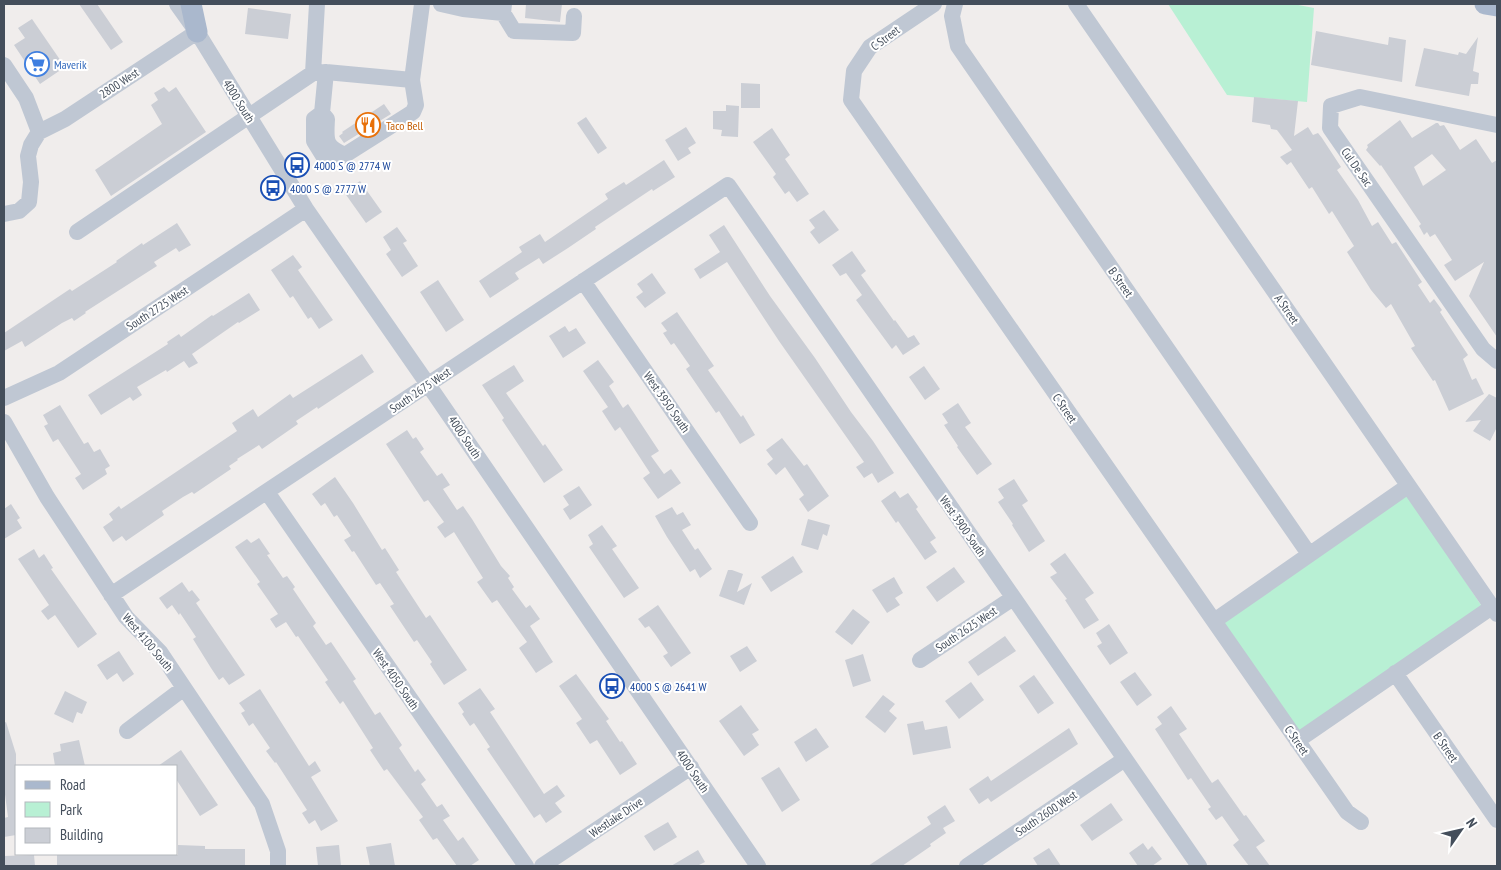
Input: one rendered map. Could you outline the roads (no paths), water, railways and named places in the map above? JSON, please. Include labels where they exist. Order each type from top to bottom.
[{"type":"main road","points":[[190,4],[197,32]]},
{"type":"main road","points":[[1485,4],[1497,6]]},
{"type":"street","name":"4000 South","points":[[177,4],[197,32],[306,209],[758,866]]},
{"type":"street","points":[[317,4],[322,113],[314,119],[314,141],[328,162],[345,155],[412,112],[416,105],[412,80],[422,4]]},
{"type":"street","points":[[441,4],[503,8],[514,30],[573,33],[574,16]]},
{"type":"street","name":"C Street","points":[[934,4],[870,47],[854,71],[851,100],[1346,812],[1361,822]]},
{"type":"street","name":"B Street","points":[[955,4],[952,16],[958,46],[1309,554]]},
{"type":"street","name":"A Street","points":[[1076,4],[1495,611]]},
{"type":"street","name":"2800 West","points":[[40,132],[65,119],[197,32]]},
{"type":"street","points":[[4,65],[26,98],[40,132],[31,145],[28,156],[31,182],[29,202],[19,211],[4,214]]},
{"type":"street","points":[[77,232],[249,117],[319,73],[412,80]]},
{"type":"street","name":"Cul De Sac","points":[[1497,125],[1360,97],[1331,106],[1330,128],[1483,350],[1497,361]]},
{"type":"street","name":"South 2675 West","points":[[112,595],[728,186]]},
{"type":"street","name":"West 3900 South","points":[[728,186],[1199,866]]},
{"type":"street","name":"South 2725 West","points":[[4,398],[59,373],[306,209]]},
{"type":"street","name":"West 3950 South","points":[[583,281],[750,522]]},
{"type":"street","name":"West 4100 South","points":[[4,422],[47,498],[126,617],[160,652],[262,804],[278,851],[278,866]]},
{"type":"street","points":[[1214,621],[1408,486]]},
{"type":"street","name":"West 4050 South","points":[[267,492],[526,866]]},
{"type":"street","name":"South 2625 West","points":[[920,660],[1013,598]]},
{"type":"street","points":[[1297,741],[1395,673],[1495,611]]},
{"type":"street","name":"B Street","points":[[1395,673],[1497,820]]},
{"type":"street","points":[[127,731],[184,688]]},
{"type":"street","name":"South 2600 West","points":[[975,864],[1125,759]]},
{"type":"street","name":"Westlake Drive","points":[[542,866],[690,767]]},
{"type":"place","name":"Maverik","points":[[37,64]]},
{"type":"place","name":"Taco Bell","points":[[368,125]]},
{"type":"place","name":"4000 S @ 2774 W","points":[[297,165]]},
{"type":"place","name":"4000 S @ 2777 W","points":[[273,188]]},
{"type":"place","name":"4000 S @ 2641 W","points":[[612,686]]}]
